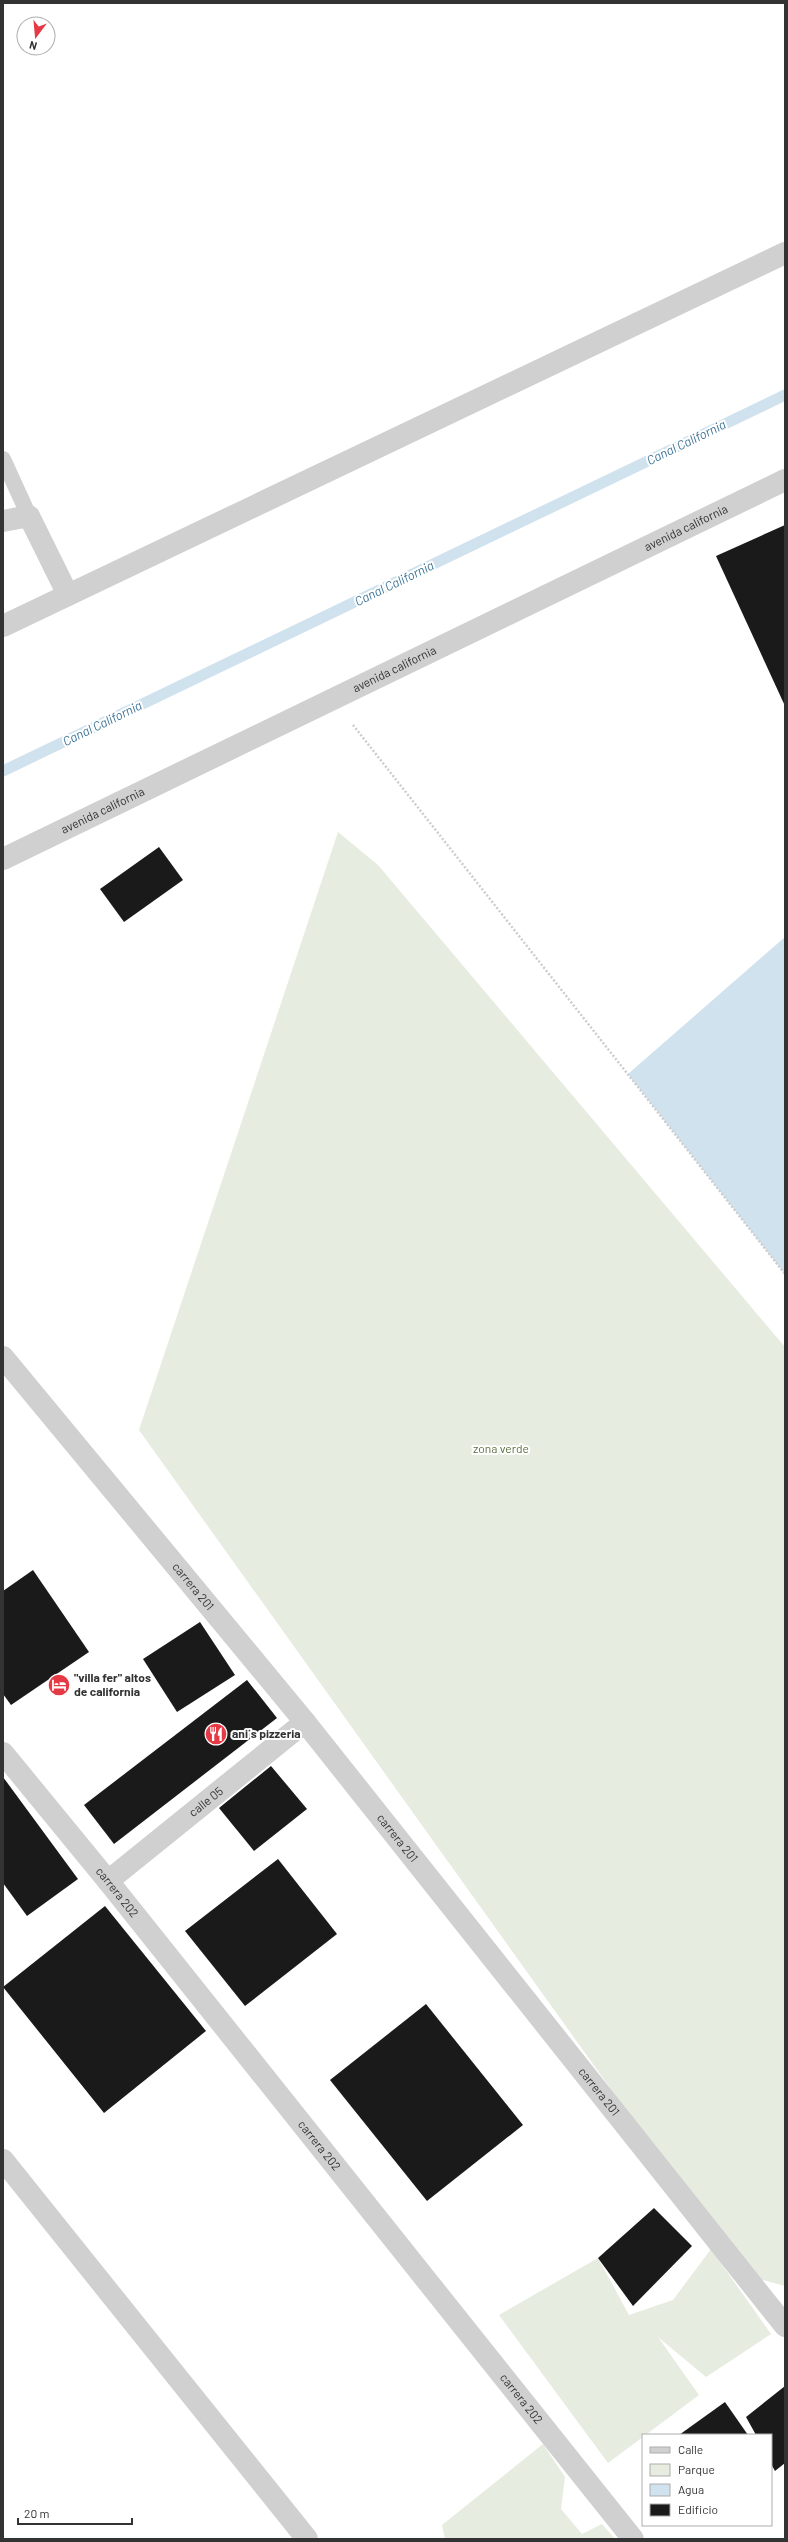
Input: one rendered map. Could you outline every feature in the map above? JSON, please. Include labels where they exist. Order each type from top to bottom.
[{"type":"street","points":[[3,626],[785,253]]},
{"type":"street","name":"avenida california","points":[[3,858],[785,480]]},
{"type":"street","points":[[3,521],[29,516],[68,595]]},
{"type":"street","name":"carrera 201","points":[[3,1356],[305,1722],[785,2326]]},
{"type":"street","name":"calle 05","points":[[108,1881],[305,1722]]},
{"type":"street","name":"carrera 202","points":[[3,1753],[108,1881],[633,2539]]},
{"type":"street","points":[[3,2160],[307,2539]]},
{"type":"lane","points":[[3,459],[29,516]]},
{"type":"path","points":[[333,699],[785,1274]]},
{"type":"green space","name":"zona verde","points":[[338,832],[378,865],[785,1347],[785,2286],[744,2275],[139,1430]]},
{"type":"green space","points":[[711,2249],[771,2334],[706,2377],[658,2337],[699,2395],[647,2434],[642,2434],[642,2438],[608,2463],[499,2315],[598,2258],[629,2315],[673,2300]]},
{"type":"green space","points":[[543,2444],[565,2477],[561,2509],[582,2534],[602,2524],[615,2539],[445,2539],[442,2525]]},
{"type":"water","points":[[785,937],[785,1274],[628,1074]]},
{"type":"building","points":[[785,525],[785,706],[716,556]]},
{"type":"building","points":[[159,847],[183,880],[124,922],[100,889]]},
{"type":"building","points":[[33,1570],[89,1652],[11,1705],[3,1694],[3,1591]]},
{"type":"building","points":[[200,1622],[235,1675],[177,1712],[143,1659]]},
{"type":"building","points":[[247,1680],[277,1718],[114,1844],[84,1805]]},
{"type":"building","points":[[271,1766],[307,1809],[254,1851],[219,1808]]},
{"type":"building","points":[[3,1777],[78,1879],[27,1916],[3,1883]]},
{"type":"building","points":[[278,1859],[337,1934],[245,2006],[185,1931]]},
{"type":"building","points":[[105,1906],[206,2031],[104,2113],[3,1987]]},
{"type":"building","points":[[426,2004],[523,2125],[427,2201],[330,2080]]},
{"type":"building","points":[[654,2208],[692,2246],[633,2306],[598,2258]]},
{"type":"building","points":[[785,2386],[785,2463],[775,2471],[772,2466],[772,2434],[755,2434],[746,2417]]},
{"type":"building","points":[[725,2402],[747,2434],[680,2434]]},
{"type":"waterway","name":"Canal California","points":[[3,771],[785,395]]},
{"type":"place","name":"\"villa fer\" altos de california","points":[[59,1685]]},
{"type":"place","name":"ani´s pizzeria","points":[[216,1734]]}]
